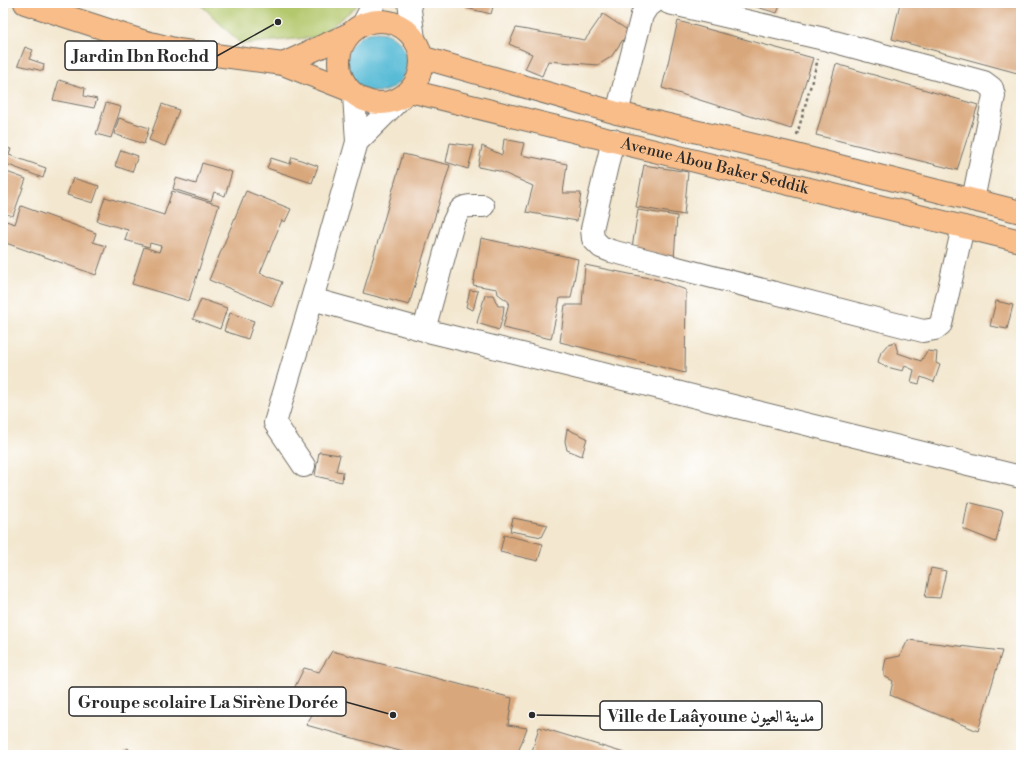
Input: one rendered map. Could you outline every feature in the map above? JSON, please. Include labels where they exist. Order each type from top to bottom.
[{"type":"main road","points":[[25,3],[142,41],[178,50],[283,64],[352,92],[366,101],[378,103],[390,102],[406,94],[416,81],[420,70],[417,48],[406,31],[397,25],[386,21],[374,21],[283,64]]},
{"type":"main road","points":[[352,92],[342,80],[339,68],[339,56],[342,44],[356,29]]},
{"type":"main road","name":"Avenue Abou Baker Seddik","points":[[417,48],[617,113],[792,154],[1021,212]]},
{"type":"main road","name":"Avenue Abou Baker Seddik","points":[[406,94],[613,140],[1021,241]]},
{"type":"street","points":[[356,29],[374,3]]},
{"type":"street","points":[[409,3],[417,48]]},
{"type":"street","points":[[617,113],[642,15],[649,4],[653,3]]},
{"type":"street","points":[[670,3],[824,39],[984,82],[992,88],[994,96],[973,200]]},
{"type":"street","points":[[304,466],[275,423],[357,142],[352,92]]},
{"type":"street","points":[[357,142],[406,94]]},
{"type":"street","points":[[613,140],[592,229],[593,239],[600,248],[923,331],[935,329],[941,324],[963,227]]},
{"type":"street","points":[[424,330],[453,224],[458,211],[467,206],[483,206]]},
{"type":"street","points":[[312,299],[424,330],[1021,477]]},
{"type":"path","points":[[792,154],[824,39]]},
{"type":"green space","points":[[199,3],[358,3],[356,7],[318,37],[241,44]]},
{"type":"water","points":[[377,32],[394,37],[402,45],[407,62],[402,79],[394,87],[377,92],[360,87],[352,79],[347,62],[352,45],[360,37]]},
{"type":"building","points":[[467,3],[494,3],[491,14],[466,8]]},
{"type":"building","points":[[743,3],[781,3],[777,13]]},
{"type":"building","points":[[900,3],[1021,3],[1021,74],[892,39]]},
{"type":"building","points":[[603,14],[629,31],[611,57],[598,65],[548,61],[542,76],[525,69],[532,54],[509,44],[516,28],[585,40]]},
{"type":"building","points":[[678,21],[813,58],[791,129],[662,88]]},
{"type":"building","points":[[25,47],[33,50],[29,59],[44,64],[43,71],[18,65]]},
{"type":"building","points":[[836,64],[978,105],[957,170],[816,135]]},
{"type":"building","points":[[59,80],[85,88],[84,96],[97,99],[94,108],[53,100]]},
{"type":"building","points":[[106,103],[121,107],[111,138],[96,134]]},
{"type":"building","points":[[162,104],[179,110],[165,146],[149,140]]},
{"type":"building","points":[[119,118],[149,128],[144,144],[114,134]]},
{"type":"building","points":[[504,139],[524,143],[521,155],[567,164],[563,193],[581,193],[577,221],[526,212],[533,186],[499,171],[478,167],[482,146],[502,155]]},
{"type":"building","points":[[450,143],[474,146],[468,169],[446,162]]},
{"type":"building","points":[[3,147],[11,149],[9,155],[46,168],[43,178],[6,164],[3,167]]},
{"type":"building","points":[[121,150],[138,156],[132,172],[115,166]]},
{"type":"building","points":[[403,154],[450,165],[409,305],[363,293]]},
{"type":"building","points":[[292,157],[318,166],[312,183],[267,168],[271,158],[290,164]]},
{"type":"building","points":[[202,163],[232,172],[225,196],[214,192],[211,201],[173,189],[176,178],[196,184]]},
{"type":"building","points":[[644,165],[688,172],[684,215],[636,207]]},
{"type":"building","points":[[4,171],[26,179],[13,216],[3,213]]},
{"type":"building","points":[[73,178],[99,186],[93,203],[67,195]]},
{"type":"building","points":[[172,191],[219,205],[189,301],[132,284],[144,247],[159,252],[161,246],[150,243],[149,247],[125,240],[128,230],[97,221],[105,197],[164,215]]},
{"type":"building","points":[[246,191],[291,209],[285,222],[282,220],[260,273],[282,282],[272,306],[209,280]]},
{"type":"building","points":[[21,206],[96,233],[93,242],[106,246],[96,275],[3,242],[3,231],[6,221],[15,224]]},
{"type":"building","points":[[638,210],[677,216],[674,259],[632,248]]},
{"type":"building","points":[[481,238],[578,259],[571,298],[560,298],[551,339],[503,328],[509,302],[498,294],[497,289],[473,285]]},
{"type":"building","points":[[585,265],[659,280],[686,290],[685,373],[560,342],[565,305],[582,305]]},
{"type":"building","points":[[470,290],[478,291],[473,310],[466,307]]},
{"type":"building","points":[[485,295],[493,295],[498,306],[504,306],[499,330],[477,323]]},
{"type":"building","points":[[201,299],[227,308],[220,329],[193,319]]},
{"type":"building","points":[[996,301],[1013,305],[1007,329],[990,326]]},
{"type":"building","points":[[230,313],[254,321],[248,339],[224,331]]},
{"type":"building","points":[[895,342],[898,353],[921,361],[927,351],[937,352],[936,363],[940,365],[934,382],[921,377],[919,384],[911,382],[914,370],[905,366],[903,371],[887,367],[878,362],[881,352],[888,344]]},
{"type":"building","points":[[567,429],[587,438],[582,456],[567,450],[565,441]]},
{"type":"building","points":[[319,452],[340,455],[336,471],[343,472],[342,482],[315,476]]},
{"type":"building","points":[[968,502],[1003,511],[996,542],[963,529]]},
{"type":"building","points":[[513,518],[548,525],[542,537],[510,531]]},
{"type":"building","points":[[504,535],[543,544],[538,561],[500,552]]},
{"type":"building","points":[[931,568],[946,571],[940,598],[925,597]]},
{"type":"building","points":[[908,640],[1002,651],[978,731],[890,695],[893,681],[884,676],[886,659],[900,656]]},
{"type":"building","points":[[332,651],[512,698],[508,725],[527,728],[517,755],[414,755],[306,725],[316,708],[290,697],[304,668],[319,672]]},
{"type":"building","points":[[539,727],[631,755],[531,755]]},
{"type":"building","points":[[128,748],[134,755],[119,755]]},
{"type":"place","name":"Jardin Ibn Rochd","points":[[278,22]]},
{"type":"place","name":"Groupe scolaire La Sirène Dorée","points":[[393,715]]},
{"type":"place","name":"Ville de Laâyoune مدينة العيون","points":[[532,715]]}]
